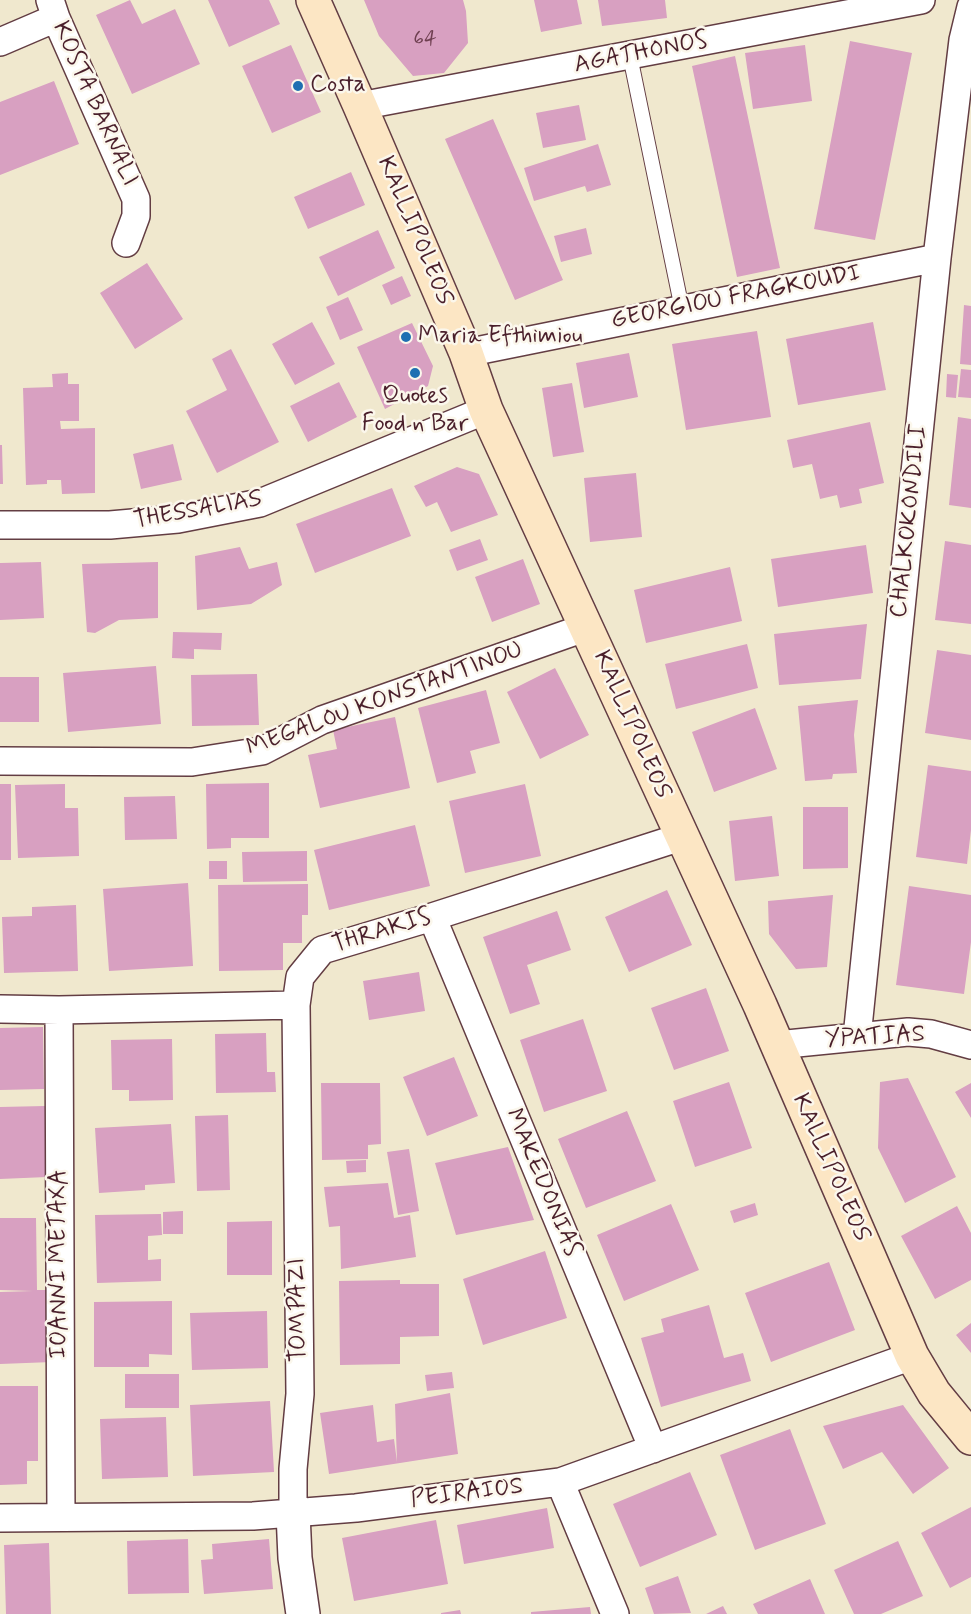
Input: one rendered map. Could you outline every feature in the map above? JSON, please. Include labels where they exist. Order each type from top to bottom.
[{"type":"main road","name":"KALLIPOLEOS","points":[[313,0],[465,353],[486,410],[777,1046],[912,1356],[934,1393],[971,1438]]},
{"type":"street","name":"AGATHONOS","points":[[360,106],[921,0]]},
{"type":"street","name":"CHALKOKONDILI","points":[[856,1037],[937,258],[963,40],[971,7]]},
{"type":"street","points":[[0,42],[53,9]]},
{"type":"street","name":"KOSTA BARNALI","points":[[53,9],[136,199],[136,216],[126,243]]},
{"type":"street","name":"GEORGIOU FRAGKOUDI","points":[[465,353],[937,258]]},
{"type":"street","name":"THESSALIAS","points":[[0,525],[110,525],[178,519],[260,503],[486,410]]},
{"type":"street","name":"MEGALOU KONSTANTINOU","points":[[0,761],[192,762],[262,751],[322,720],[587,627]]},
{"type":"street","name":"THRAKIS","points":[[296,1005],[300,977],[321,950],[681,837]]},
{"type":"street","name":"MAKEDONIAS","points":[[432,917],[653,1449]]},
{"type":"street","points":[[0,1009],[296,1005]]},
{"type":"street","name":"TOMPAZI","points":[[296,1005],[300,1394],[293,1469],[293,1513],[295,1558],[303,1614]]},
{"type":"street","name":"IOANNI METAXA","points":[[59,1010],[62,1517]]},
{"type":"street","name":"YPATIAS","points":[[777,1046],[889,1033],[931,1034],[971,1045]]},
{"type":"street","name":"PEIRAIOS","points":[[0,1518],[240,1516],[293,1513],[356,1508],[560,1482],[912,1356]]},
{"type":"street","points":[[560,1482],[615,1614]]},
{"type":"lane","points":[[630,56],[682,309]]},
{"type":"building","points":[[130,0],[142,24],[175,9],[200,64],[132,94],[96,15]]},
{"type":"building","points":[[208,0],[269,0],[280,24],[229,47]]},
{"type":"building","points":[[364,0],[463,0],[468,43],[444,73],[413,76],[379,36]]},
{"type":"building","points":[[534,0],[577,0],[582,24],[541,32]]},
{"type":"building","points":[[598,0],[665,0],[667,18],[602,26]]},
{"type":"building","points":[[850,41],[912,53],[875,240],[814,229]]},
{"type":"building","points":[[291,45],[321,112],[272,133],[242,66]]},
{"type":"building","points":[[805,45],[812,101],[753,109],[745,53]]},
{"type":"building","points":[[735,56],[780,268],[737,277],[692,66]]},
{"type":"building","points":[[54,81],[79,144],[0,175],[0,102]]},
{"type":"building","points":[[579,105],[586,140],[543,148],[536,113]]},
{"type":"building","points":[[493,119],[563,280],[515,300],[445,139]]},
{"type":"building","points":[[598,144],[611,185],[587,192],[585,186],[534,201],[524,168]]},
{"type":"building","points":[[351,172],[365,205],[308,229],[294,197]]},
{"type":"building","points":[[586,228],[592,254],[561,262],[554,236]]},
{"type":"building","points":[[378,230],[395,268],[338,296],[319,257]]},
{"type":"building","points":[[147,263],[183,319],[135,349],[100,293]]},
{"type":"building","points":[[402,276],[411,296],[391,305],[382,285]]},
{"type":"building","points":[[348,297],[363,330],[340,340],[326,307]]},
{"type":"building","points":[[964,305],[971,306],[971,365],[960,364]]},
{"type":"building","points":[[312,322],[335,364],[295,385],[272,344]]},
{"type":"building","points":[[873,322],[886,390],[798,405],[786,339]]},
{"type":"building","points":[[412,323],[433,366],[428,386],[385,409],[357,347]]},
{"type":"building","points":[[757,331],[771,417],[686,430],[672,344]]},
{"type":"building","points":[[231,349],[279,442],[217,473],[186,411],[227,390],[212,359]]},
{"type":"building","points":[[629,353],[638,397],[584,408],[576,363]]},
{"type":"building","points":[[961,369],[971,370],[971,398],[958,397]]},
{"type":"building","points":[[68,373],[68,384],[79,384],[79,421],[60,421],[61,429],[95,428],[95,493],[62,494],[61,480],[47,480],[47,484],[26,485],[23,388],[53,387],[52,374]]},
{"type":"building","points":[[947,374],[958,375],[956,398],[946,397]]},
{"type":"building","points":[[339,382],[357,417],[308,442],[290,406]]},
{"type":"building","points":[[572,383],[584,452],[553,457],[542,388]]},
{"type":"building","points":[[958,417],[971,419],[971,508],[949,505]]},
{"type":"building","points":[[870,422],[884,483],[859,489],[862,503],[840,508],[837,495],[820,499],[812,464],[793,468],[787,440]]},
{"type":"building","points":[[173,444],[182,480],[141,489],[133,454]]},
{"type":"building","points":[[0,445],[2,445],[3,484],[0,484]]},
{"type":"building","points":[[457,467],[479,474],[498,515],[451,532],[437,502],[426,507],[414,486]]},
{"type":"building","points":[[636,473],[642,537],[590,542],[584,478]]},
{"type":"building","points":[[392,488],[411,536],[315,573],[296,524]]},
{"type":"building","points":[[480,539],[488,560],[457,571],[449,550]]},
{"type":"building","points":[[945,541],[971,545],[971,624],[935,620]]},
{"type":"building","points":[[866,545],[873,593],[778,607],[771,559]]},
{"type":"building","points":[[240,547],[249,569],[277,562],[282,585],[251,604],[197,610],[195,556]]},
{"type":"building","points":[[523,559],[540,604],[492,622],[475,577]]},
{"type":"building","points":[[41,562],[44,618],[0,620],[0,563]]},
{"type":"building","points":[[158,562],[158,618],[119,620],[95,633],[87,632],[82,564]]},
{"type":"building","points":[[730,567],[742,621],[646,643],[634,590]]},
{"type":"building","points":[[867,624],[861,679],[779,685],[774,634]]},
{"type":"building","points":[[173,632],[222,633],[221,650],[194,649],[194,659],[172,658]]},
{"type":"building","points":[[747,644],[758,688],[676,709],[665,664]]},
{"type":"building","points":[[937,650],[971,655],[971,740],[925,733]]},
{"type":"building","points":[[156,666],[161,724],[68,732],[63,673]]},
{"type":"building","points":[[555,668],[589,735],[540,759],[507,692]]},
{"type":"building","points":[[257,674],[259,725],[192,726],[191,675]]},
{"type":"building","points":[[0,677],[39,677],[39,722],[0,722]]},
{"type":"building","points":[[486,690],[500,743],[470,751],[476,773],[437,783],[418,708]]},
{"type":"building","points":[[858,700],[854,735],[857,773],[833,774],[832,779],[805,781],[798,706]]},
{"type":"building","points":[[755,708],[777,769],[714,792],[692,732]]},
{"type":"building","points":[[395,717],[410,788],[320,808],[308,755],[337,749],[333,730]]},
{"type":"building","points":[[928,765],[971,771],[971,830],[967,864],[916,857]]},
{"type":"building","points":[[269,783],[269,838],[231,838],[231,848],[207,849],[206,784]]},
{"type":"building","points":[[0,784],[11,784],[11,860],[0,860]]},
{"type":"building","points":[[65,784],[65,808],[78,808],[79,856],[18,858],[15,785]]},
{"type":"building","points":[[525,784],[541,856],[465,873],[449,801]]},
{"type":"building","points":[[175,796],[177,839],[125,840],[124,797]]},
{"type":"building","points":[[803,807],[848,807],[848,868],[803,869]]},
{"type":"building","points":[[772,816],[779,876],[735,881],[729,821]]},
{"type":"building","points":[[415,825],[430,886],[329,910],[314,850]]},
{"type":"building","points":[[307,851],[307,881],[243,882],[242,852]]},
{"type":"building","points":[[209,861],[227,861],[227,879],[209,879]]},
{"type":"building","points":[[188,883],[193,966],[109,971],[103,889]]},
{"type":"building","points":[[308,884],[308,915],[302,915],[302,943],[283,943],[283,970],[219,971],[218,885]]},
{"type":"building","points":[[909,886],[971,895],[971,942],[964,994],[896,985]]},
{"type":"building","points":[[667,890],[692,945],[629,972],[605,917]]},
{"type":"building","points":[[833,895],[827,967],[796,969],[769,934],[768,901]]},
{"type":"building","points":[[76,905],[78,971],[4,973],[2,917],[32,916],[32,907]]},
{"type":"building","points":[[557,911],[571,950],[527,965],[540,1004],[510,1014],[483,937]]},
{"type":"building","points":[[419,972],[425,1011],[369,1020],[363,981]]},
{"type":"building","points":[[706,988],[729,1051],[674,1070],[651,1008]]},
{"type":"building","points":[[583,1019],[607,1091],[544,1112],[520,1040]]},
{"type":"building","points":[[43,1027],[44,1089],[0,1090],[0,1028]]},
{"type":"building","points":[[266,1033],[267,1072],[275,1072],[276,1092],[216,1093],[215,1034]]},
{"type":"building","points":[[172,1039],[173,1100],[129,1101],[129,1090],[112,1090],[111,1040]]},
{"type":"building","points":[[454,1057],[478,1116],[427,1136],[403,1077]]},
{"type":"building","points":[[908,1078],[956,1177],[905,1203],[878,1148],[880,1082]]},
{"type":"building","points":[[729,1082],[752,1148],[695,1167],[673,1101]]},
{"type":"building","points":[[321,1083],[380,1083],[381,1144],[368,1145],[368,1159],[322,1160]]},
{"type":"building","points":[[971,1083],[971,1118],[955,1092]]},
{"type":"building","points":[[45,1106],[47,1177],[0,1179],[0,1107]]},
{"type":"building","points":[[627,1111],[656,1181],[586,1208],[558,1139]]},
{"type":"building","points":[[228,1115],[230,1190],[197,1191],[195,1116]]},
{"type":"building","points":[[171,1124],[175,1183],[145,1185],[145,1190],[99,1193],[95,1128]]},
{"type":"building","points":[[508,1147],[534,1220],[456,1235],[435,1163]]},
{"type":"building","points":[[409,1149],[419,1211],[398,1215],[387,1152]]},
{"type":"building","points":[[366,1160],[366,1172],[347,1173],[346,1161]]},
{"type":"building","points":[[388,1183],[394,1218],[410,1215],[416,1257],[341,1269],[340,1226],[329,1227],[324,1187]]},
{"type":"building","points":[[755,1203],[758,1215],[734,1223],[730,1211]]},
{"type":"building","points":[[671,1204],[699,1270],[624,1301],[597,1235]]},
{"type":"building","points":[[957,1206],[971,1233],[971,1280],[935,1299],[901,1236]]},
{"type":"building","points":[[183,1211],[183,1234],[163,1234],[163,1212]]},
{"type":"building","points":[[161,1214],[162,1235],[148,1236],[148,1260],[161,1259],[161,1281],[97,1283],[95,1215]]},
{"type":"building","points":[[0,1218],[36,1218],[37,1290],[50,1290],[52,1362],[0,1364],[0,1292],[33,1291],[0,1290]]},
{"type":"building","points":[[272,1221],[272,1275],[227,1275],[227,1222]]},
{"type":"building","points":[[545,1251],[567,1318],[483,1345],[463,1279]]},
{"type":"building","points":[[829,1262],[855,1330],[771,1362],[745,1293]]},
{"type":"building","points":[[400,1280],[400,1284],[439,1284],[439,1336],[400,1337],[400,1364],[340,1365],[339,1281]]},
{"type":"building","points":[[172,1301],[172,1355],[149,1354],[149,1367],[94,1367],[94,1302]]},
{"type":"building","points":[[709,1305],[724,1358],[743,1353],[751,1381],[661,1407],[641,1338],[664,1332],[661,1319]]},
{"type":"building","points":[[267,1311],[268,1368],[192,1370],[190,1313]]},
{"type":"building","points":[[971,1323],[971,1353],[956,1335]]},
{"type":"building","points":[[452,1372],[454,1388],[427,1391],[425,1375]]},
{"type":"building","points":[[125,1374],[179,1374],[179,1408],[125,1408]]},
{"type":"building","points":[[0,1386],[38,1386],[38,1461],[27,1461],[27,1484],[0,1485]]},
{"type":"building","points":[[450,1393],[458,1454],[329,1474],[320,1413],[373,1405],[377,1442],[394,1439],[397,1462],[395,1404]]},
{"type":"building","points":[[270,1401],[274,1472],[193,1476],[190,1405]]},
{"type":"building","points":[[903,1405],[949,1468],[913,1494],[882,1452],[843,1469],[823,1426]]},
{"type":"building","points":[[166,1417],[168,1477],[102,1479],[100,1419]]},
{"type":"building","points":[[790,1429],[826,1524],[755,1550],[720,1455]]},
{"type":"building","points":[[690,1472],[717,1535],[640,1567],[613,1504]]},
{"type":"building","points":[[971,1507],[971,1577],[950,1588],[921,1533]]},
{"type":"building","points":[[547,1508],[554,1548],[464,1564],[457,1525]]},
{"type":"building","points":[[436,1520],[448,1584],[354,1601],[342,1538]]},
{"type":"building","points":[[188,1539],[189,1593],[128,1594],[127,1541]]},
{"type":"building","points":[[269,1539],[273,1589],[204,1594],[201,1560],[213,1559],[212,1544]]},
{"type":"building","points":[[898,1541],[923,1596],[881,1614],[854,1614],[834,1570]]},
{"type":"building","points":[[49,1543],[51,1614],[6,1614],[4,1545]]},
{"type":"building","points":[[678,1576],[691,1613],[654,1614],[645,1588]]},
{"type":"building","points":[[810,1579],[825,1614],[758,1614],[753,1604]]},
{"type":"building","points":[[723,1606],[727,1614],[706,1614]]},
{"type":"building","points":[[590,1607],[591,1614],[531,1614],[531,1612]]},
{"type":"building","points":[[460,1610],[461,1614],[441,1614],[441,1613]]},
{"type":"place","name":"Costa","points":[[298,86]]},
{"type":"place","name":"Maria Efthimiou","points":[[406,337]]},
{"type":"place","name":"Quotes Food n Bar","points":[[415,373]]}]
